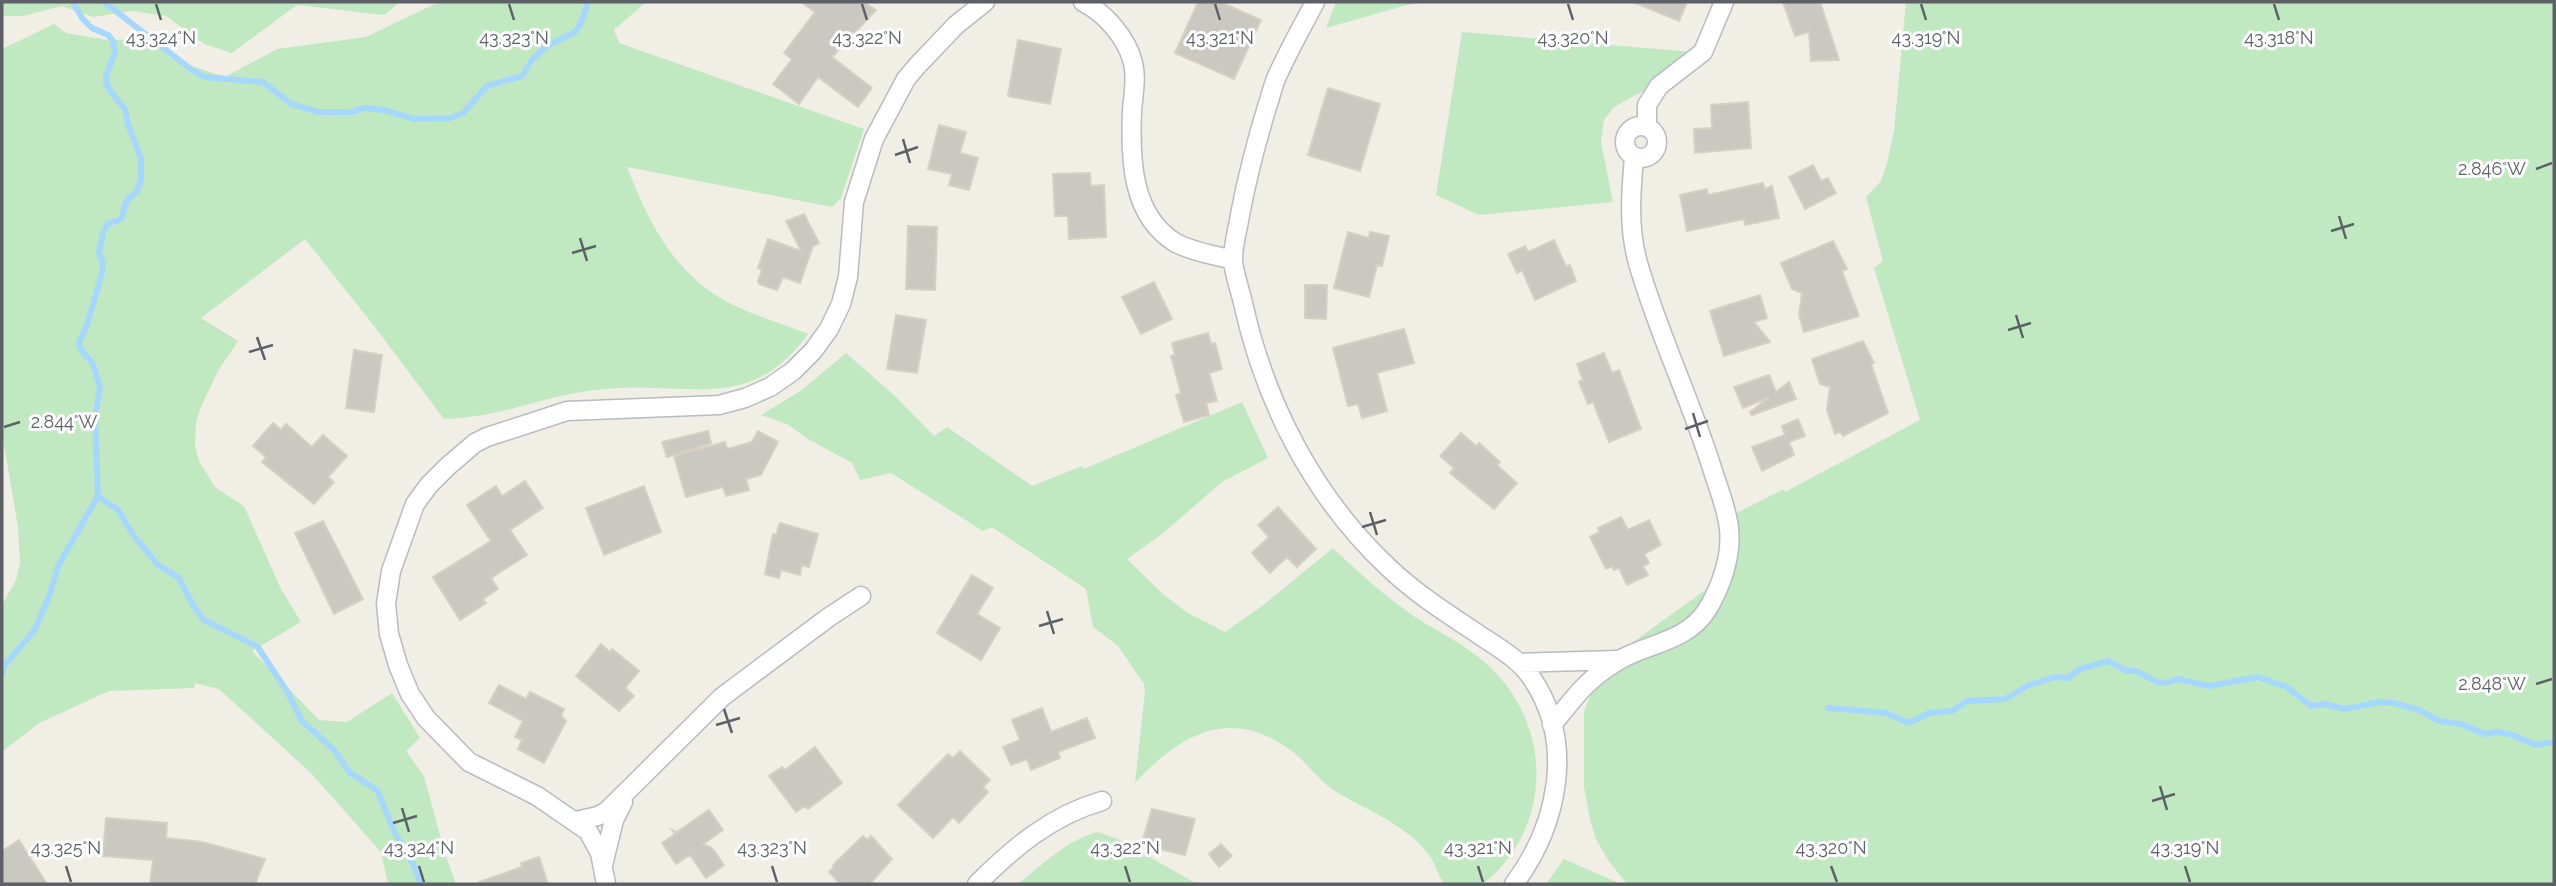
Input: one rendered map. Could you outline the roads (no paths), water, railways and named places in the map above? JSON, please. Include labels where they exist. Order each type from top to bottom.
[{"type":"street","points":[[606,884],[600,853],[589,831],[537,796],[469,762],[426,718],[410,694],[389,634],[386,604],[391,572],[415,505],[429,485],[447,467],[486,437],[567,411],[719,405],[770,387],[793,371],[813,351],[829,329],[841,304],[848,277],[854,202],[874,139],[906,79],[917,65],[957,25],[985,2]]},
{"type":"street","points":[[1083,2],[1103,16],[1116,30],[1133,63],[1134,178],[1144,209],[1152,221],[1174,242],[1233,260]]},
{"type":"street","points":[[1315,2],[1277,75],[1250,161],[1233,260],[1252,344],[1284,427],[1330,503],[1389,568],[1457,621],[1519,663],[1537,688],[1552,725],[1557,774],[1553,806],[1545,833],[1531,861],[1514,884]]},
{"type":"street","points":[[1552,725],[1585,683],[1618,660],[1679,636],[1705,613],[1718,590],[1727,561],[1730,530],[1701,432],[1660,330],[1637,260],[1630,207],[1634,157],[1625,144],[1627,133],[1636,126],[1647,126],[1647,105],[1659,86],[1703,51],[1724,2]]},
{"type":"street","points":[[576,821],[598,816],[627,792],[722,697],[861,596]]},
{"type":"street","points":[[1519,663],[1618,660]]},
{"type":"street","points":[[603,866],[614,820],[627,792]]},
{"type":"street","points":[[977,884],[1013,848],[1058,818],[1083,806],[1102,801]]},
{"type":"waterway","points":[[2,674],[4,666],[34,631],[50,594],[58,566],[98,496],[95,418],[100,387],[93,364],[80,348],[79,342],[87,325],[102,273],[103,262],[99,252],[104,230],[108,224],[121,219],[127,200],[137,191],[141,180],[141,158],[125,109],[106,83],[115,53],[113,41],[108,35],[92,28],[82,18],[73,2]]},
{"type":"waterway","points":[[104,2],[204,77],[263,82],[291,104],[318,112],[351,112],[365,108],[384,110],[414,119],[450,118],[463,113],[487,86],[522,76],[532,60],[547,46],[575,32],[588,2]]},
{"type":"waterway","points":[[98,496],[118,510],[134,536],[158,565],[179,578],[204,620],[257,646],[288,693],[302,721],[334,750],[350,773],[377,790],[421,884]]},
{"type":"waterway","points":[[1828,708],[1886,713],[1909,723],[1929,713],[1952,711],[1967,701],[2005,699],[2029,685],[2055,677],[2068,678],[2080,669],[2108,661],[2157,682],[2166,683],[2178,679],[2209,686],[2258,677],[2287,687],[2311,706],[2325,704],[2345,709],[2380,702],[2393,703],[2419,710],[2439,721],[2461,724],[2485,734],[2510,734],[2536,745],[2554,742]]}]
